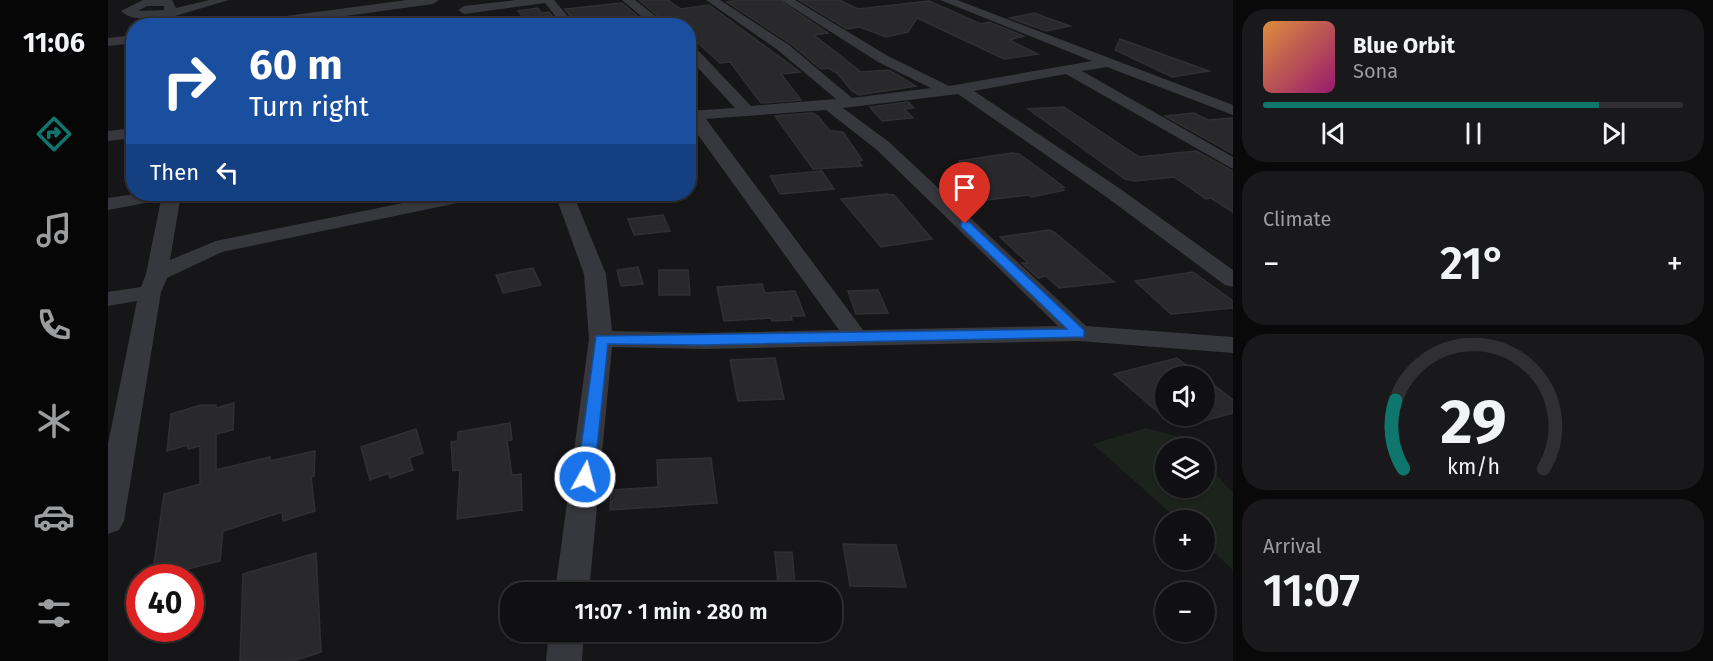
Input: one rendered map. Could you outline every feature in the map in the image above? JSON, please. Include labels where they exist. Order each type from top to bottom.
[{"type":"street","points":[[124,14],[134,6],[154,11],[167,2],[169,16],[223,0]]},
{"type":"street","points":[[300,18],[433,0]]},
{"type":"street","points":[[463,5],[546,0],[563,18]]},
{"type":"street","points":[[628,0],[652,18]]},
{"type":"street","points":[[712,0],[784,48],[839,104],[1079,333]]},
{"type":"street","points":[[786,0],[883,59],[954,90],[1113,192],[1233,280]]},
{"type":"street","points":[[946,0],[1233,110]]},
{"type":"street","points":[[108,42],[126,40]]},
{"type":"street","points":[[696,57],[747,111]]},
{"type":"street","points":[[696,116],[839,104],[954,90],[1071,71],[1110,62]]},
{"type":"street","points":[[1071,71],[1233,164]]},
{"type":"street","points":[[696,121],[855,336]]},
{"type":"street","points":[[108,136],[126,134]]},
{"type":"street","points":[[108,204],[126,201]]},
{"type":"street","points":[[109,512],[171,201]]},
{"type":"street","points":[[162,243],[216,247],[438,201]]},
{"type":"street","points":[[567,201],[595,274],[601,339],[573,582]]},
{"type":"street","points":[[108,299],[153,283],[216,247]]},
{"type":"street","points":[[601,339],[704,341],[1079,333],[1233,345]]},
{"type":"shaded area","points":[[1146,428],[1182,438],[1155,438],[1155,498],[1215,498],[1215,473],[1233,493],[1233,570],[1215,553],[1215,510],[1167,510],[1093,444]]},
{"type":"building","points":[[639,0],[668,0],[681,9],[709,5],[800,72],[781,74],[801,100],[761,103],[730,62],[720,63],[696,41],[696,18],[660,18]]},
{"type":"building","points":[[779,0],[828,33],[814,35],[861,72],[889,70],[916,86],[859,95],[852,91],[837,73],[828,68],[821,69],[790,43],[727,2]]},
{"type":"building","points":[[799,0],[839,0],[858,9],[929,1],[981,24],[989,22],[1024,36],[1009,40],[1038,54],[1004,59],[917,18],[908,32],[886,37],[860,27],[847,29]]},
{"type":"building","points":[[622,3],[640,18],[572,18],[565,9]]},
{"type":"building","points":[[537,8],[542,13],[549,12],[554,18],[522,18],[518,11]]},
{"type":"building","points":[[1034,13],[1070,26],[1046,31],[1010,18]]},
{"type":"building","points":[[1120,39],[1209,71],[1172,77],[1115,50]]},
{"type":"building","points":[[908,102],[914,108],[904,109],[913,118],[882,121],[870,107]]},
{"type":"building","points":[[1064,107],[1139,157],[1196,151],[1233,171],[1233,212],[1211,198],[1206,199],[1174,177],[1135,181],[1125,179],[1028,109]]},
{"type":"building","points":[[812,113],[818,116],[830,131],[843,132],[862,160],[858,161],[862,166],[813,169],[775,116]]},
{"type":"building","points":[[1194,113],[1208,120],[1233,118],[1233,154],[1165,116]]},
{"type":"building","points":[[1012,153],[1019,154],[1064,187],[1060,187],[1064,190],[1032,197],[1029,195],[979,201],[971,200],[962,192],[959,161]]},
{"type":"building","points":[[822,171],[834,189],[780,194],[770,176]]},
{"type":"building","points":[[894,195],[932,239],[881,247],[841,199]]},
{"type":"building","points":[[663,215],[670,231],[634,235],[628,219]]},
{"type":"building","points":[[1049,230],[1114,282],[1059,288],[1046,276],[1038,278],[1022,263],[1028,263],[1000,237]]},
{"type":"building","points":[[638,267],[643,284],[621,286],[617,270]]},
{"type":"building","points":[[533,268],[541,285],[503,293],[496,275]]},
{"type":"building","points":[[659,270],[688,270],[690,295],[659,295]]},
{"type":"building","points":[[1193,272],[1233,301],[1233,308],[1171,314],[1135,281]]},
{"type":"building","points":[[762,284],[765,293],[795,291],[805,316],[791,316],[792,320],[772,321],[771,318],[724,321],[717,287]]},
{"type":"building","points":[[878,290],[888,313],[856,314],[848,291]]},
{"type":"building","points":[[775,358],[784,399],[738,401],[730,360]]},
{"type":"building","points":[[1177,358],[1187,366],[1155,366],[1155,409],[1114,374]]},
{"type":"building","points":[[1215,386],[1233,400],[1233,413],[1215,418]]},
{"type":"building","points":[[234,403],[233,430],[216,434],[216,470],[270,457],[270,461],[315,451],[314,476],[311,477],[315,511],[283,521],[282,512],[223,531],[220,561],[204,565],[154,564],[164,494],[200,484],[200,446],[188,449],[188,445],[167,451],[171,414],[201,405],[216,405],[216,408]]},
{"type":"building","points":[[510,423],[512,440],[507,441],[512,475],[521,474],[522,510],[457,519],[460,470],[453,471],[451,442],[458,441],[458,432]]},
{"type":"building","points":[[416,429],[423,453],[409,458],[413,470],[390,478],[389,473],[370,480],[361,447]]},
{"type":"building","points":[[711,458],[717,503],[610,510],[611,490],[658,487],[657,460]]},
{"type":"building","points":[[843,544],[896,545],[906,587],[850,586]]},
{"type":"building","points":[[775,552],[792,552],[795,582],[778,582]]},
{"type":"building","points":[[316,553],[321,652],[294,661],[240,661],[243,574]]},
{"type":"route","points":[[585,477],[601,339],[704,341],[1079,333],[965,224]]}]
